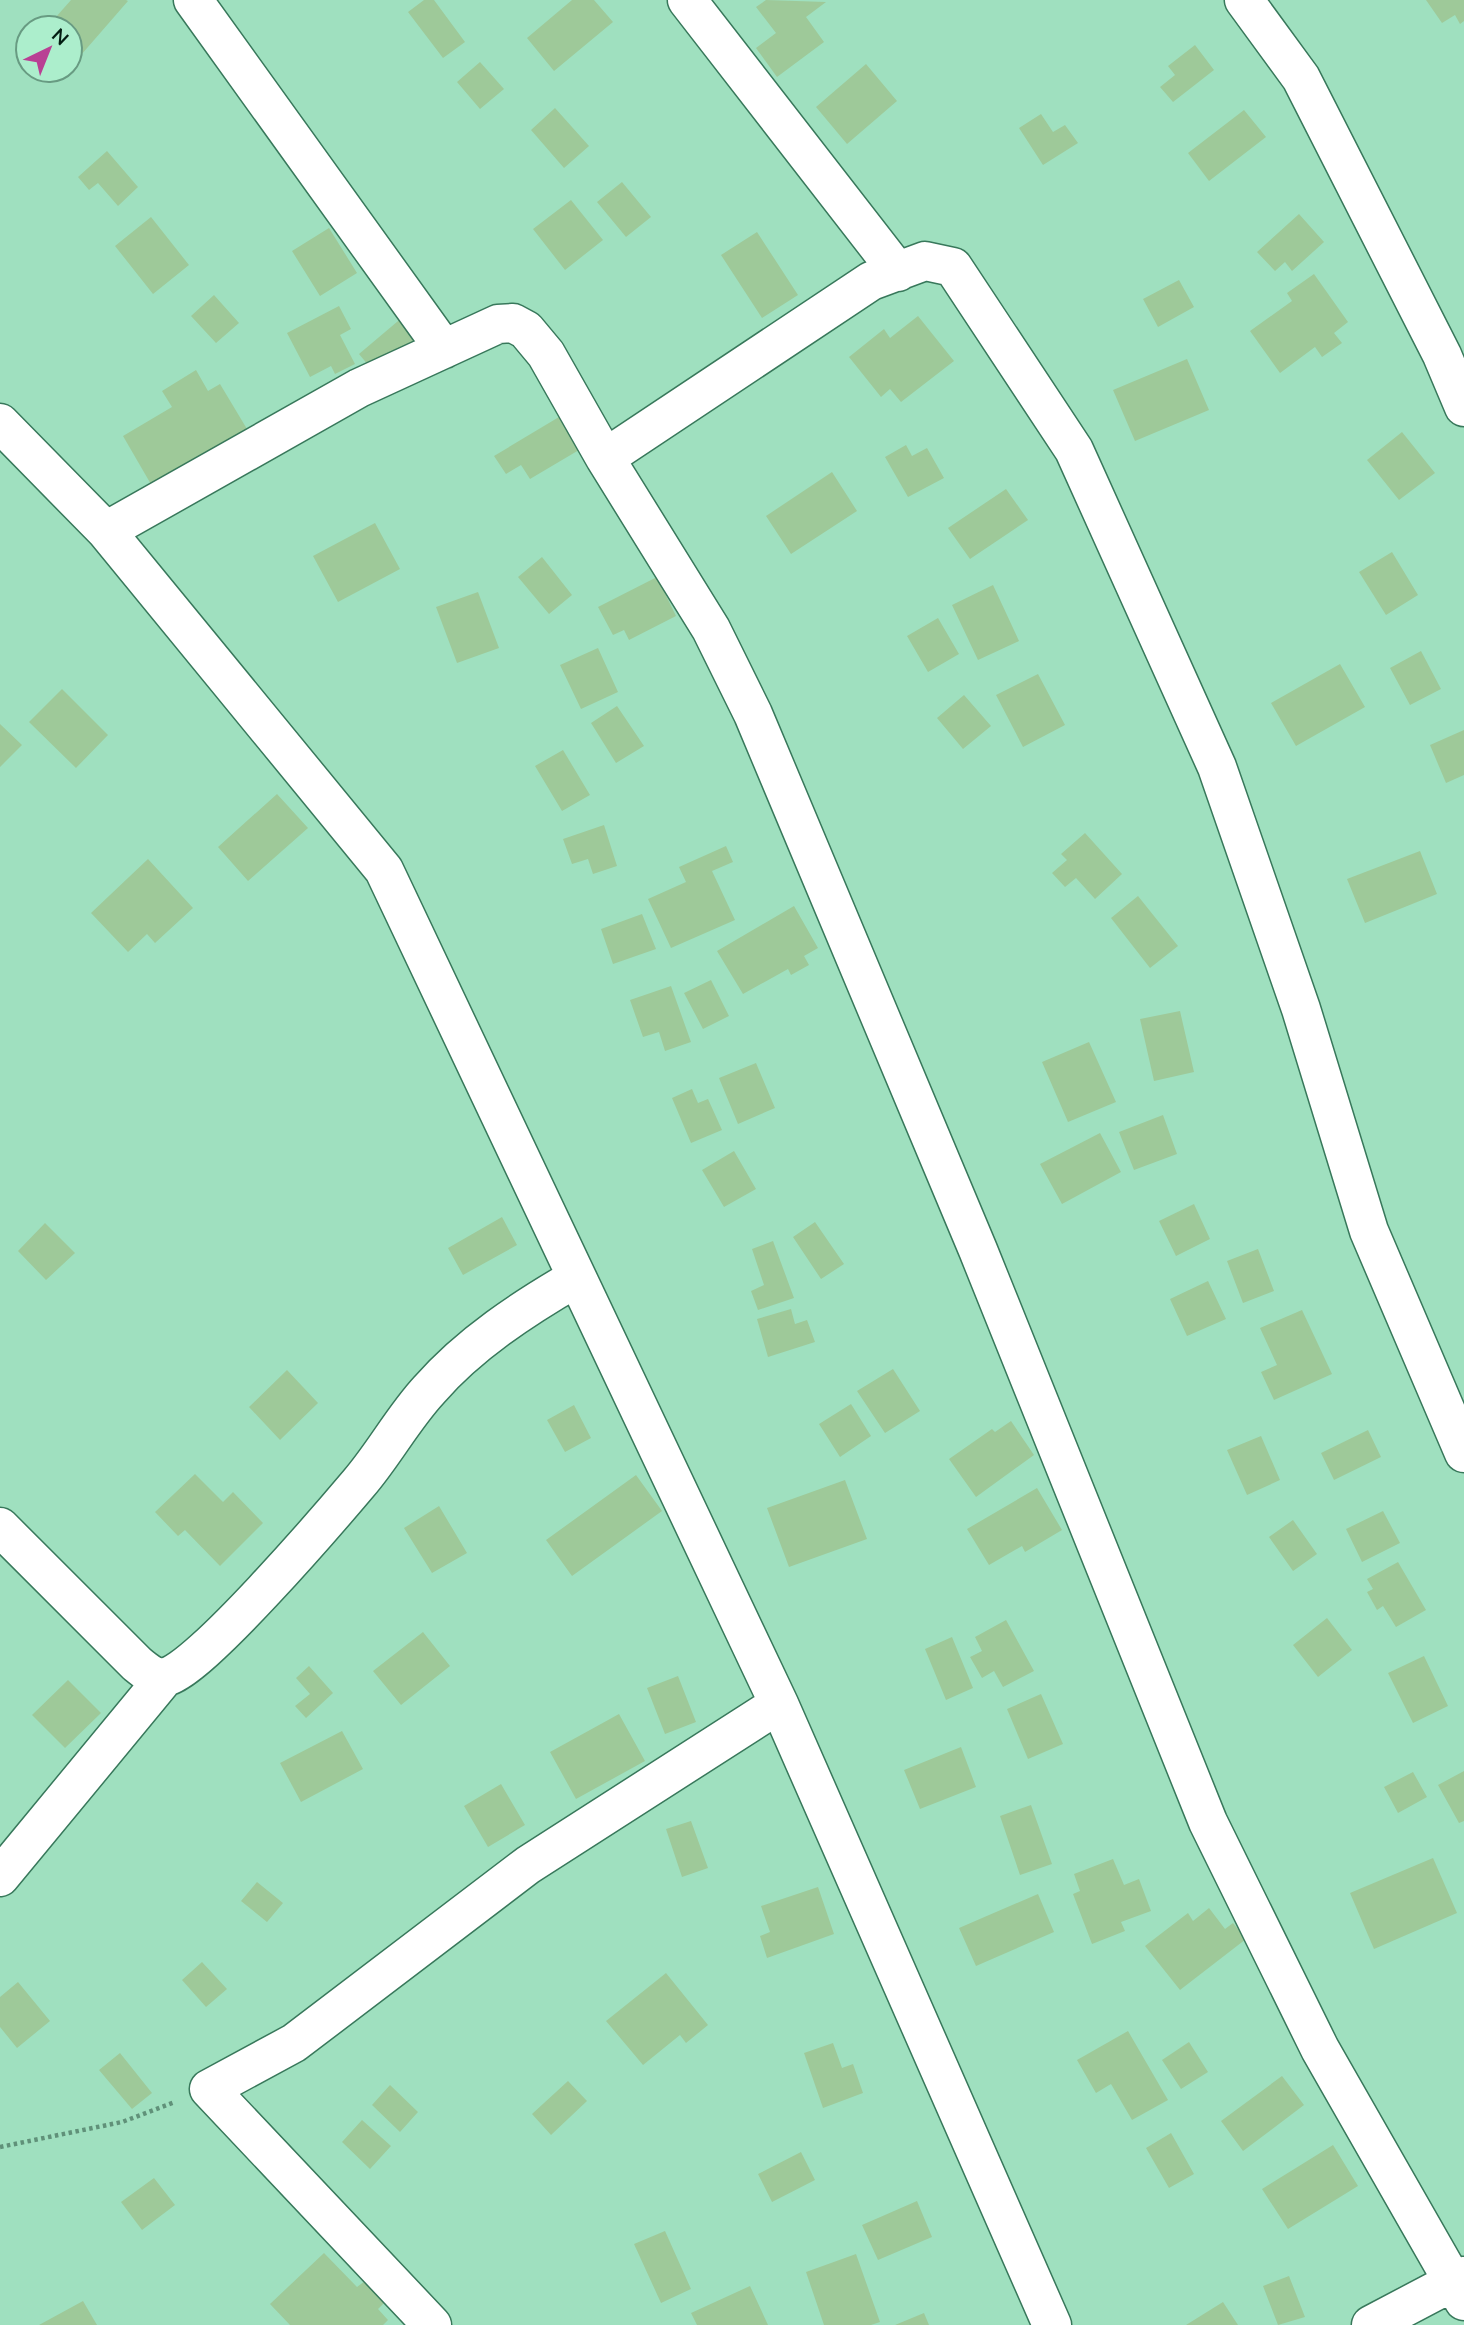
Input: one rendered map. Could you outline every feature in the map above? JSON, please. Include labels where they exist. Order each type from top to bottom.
[{"type":"street","points":[[193,0],[444,349]]},
{"type":"street","points":[[687,0],[898,272]]},
{"type":"street","points":[[1244,0],[1301,78],[1442,355],[1464,407]]},
{"type":"street","points":[[605,458],[871,281],[925,261],[953,267],[1074,450],[1217,767],[1301,1009],[1369,1231],[1464,1453]]},
{"type":"street","points":[[106,531],[359,388],[498,324],[513,323],[526,330],[546,354],[605,458],[711,629],[753,714],[978,1250],[1208,1822],[1320,2049],[1461,2287],[1371,2325]]},
{"type":"street","points":[[0,423],[106,531],[384,870],[779,1704],[1052,2325]]},
{"type":"street","points":[[0,1527],[137,1664],[151,1675],[165,1677],[179,1673],[231,1625],[360,1482],[429,1389],[529,1305],[576,1278]]},
{"type":"street","points":[[0,1877],[165,1677]]},
{"type":"street","points":[[432,2325],[209,2090],[294,2043],[528,1865],[779,1704]]},
{"type":"path","points":[[0,2147],[122,2122],[209,2090]]},
{"type":"building","points":[[71,0],[128,1],[84,52],[84,14],[59,14]]},
{"type":"building","points":[[424,0],[434,0],[465,42],[443,58],[408,12]]},
{"type":"building","points":[[572,0],[594,0],[613,22],[554,71],[527,38]]},
{"type":"building","points":[[766,0],[826,2],[806,17],[824,42],[777,77],[756,48],[776,33],[756,7]]},
{"type":"building","points":[[1426,0],[1464,0],[1464,21],[1460,24],[1455,15],[1442,23]]},
{"type":"building","points":[[1195,45],[1214,70],[1173,102],[1160,87],[1175,75],[1168,66]]},
{"type":"building","points":[[480,62],[504,89],[480,109],[457,82]]},
{"type":"building","points":[[866,64],[897,101],[847,144],[816,107]]},
{"type":"building","points":[[555,108],[589,146],[564,168],[531,130]]},
{"type":"building","points":[[1244,110],[1266,137],[1209,181],[1188,153]]},
{"type":"building","points":[[1041,114],[1053,132],[1065,125],[1078,143],[1043,165],[1019,128]]},
{"type":"building","points":[[107,151],[138,187],[118,206],[98,183],[89,190],[78,177]]},
{"type":"building","points":[[622,182],[651,217],[626,237],[597,202]]},
{"type":"building","points":[[571,200],[603,240],[565,270],[533,229]]},
{"type":"building","points":[[1299,214],[1324,242],[1292,271],[1285,262],[1275,271],[1257,252]]},
{"type":"building","points":[[151,217],[189,265],[153,294],[115,246]]},
{"type":"building","points":[[329,228],[357,273],[320,296],[292,251]]},
{"type":"building","points":[[757,232],[798,295],[762,318],[721,255]]},
{"type":"building","points":[[1314,274],[1348,322],[1334,333],[1342,343],[1322,357],[1315,347],[1280,373],[1250,331],[1292,301],[1287,293]]},
{"type":"building","points":[[1179,280],[1194,307],[1158,327],[1143,299]]},
{"type":"building","points":[[214,295],[239,323],[216,343],[191,316]]},
{"type":"building","points":[[339,306],[351,329],[340,335],[355,364],[335,374],[331,366],[310,377],[287,333]]},
{"type":"building","points":[[404,316],[426,342],[414,353],[407,345],[374,372],[359,354]]},
{"type":"building","points":[[918,316],[954,361],[901,402],[890,389],[881,397],[849,357],[884,329],[890,338]]},
{"type":"building","points":[[1187,359],[1209,410],[1135,441],[1113,390]]},
{"type":"building","points":[[196,370],[208,391],[220,384],[247,429],[152,486],[123,436],[172,407],[162,391]]},
{"type":"building","points":[[559,417],[579,450],[530,479],[521,465],[506,474],[494,456]]},
{"type":"building","points":[[1402,432],[1435,473],[1399,500],[1367,460]]},
{"type":"building","points":[[906,445],[912,456],[927,448],[944,478],[908,497],[885,457]]},
{"type":"building","points":[[832,472],[857,511],[791,554],[766,516]]},
{"type":"building","points":[[1006,489],[1028,520],[970,559],[948,528]]},
{"type":"building","points":[[375,523],[400,569],[338,602],[313,556]]},
{"type":"building","points":[[1392,552],[1418,595],[1386,615],[1359,572]]},
{"type":"building","points":[[542,557],[572,595],[549,614],[518,577]]},
{"type":"building","points":[[657,577],[676,616],[629,640],[624,630],[613,635],[598,607]]},
{"type":"building","points":[[993,585],[1019,641],[978,660],[952,605]]},
{"type":"building","points":[[478,592],[499,648],[457,663],[436,607]]},
{"type":"building","points":[[938,618],[959,654],[928,672],[907,636]]},
{"type":"building","points":[[598,648],[618,692],[581,709],[560,665]]},
{"type":"building","points":[[1421,651],[1441,689],[1410,705],[1390,668]]},
{"type":"building","points":[[1340,664],[1365,707],[1296,746],[1271,703]]},
{"type":"building","points":[[1038,674],[1065,725],[1023,747],[996,695]]},
{"type":"building","points":[[62,689],[108,735],[76,768],[29,722]]},
{"type":"building","points":[[964,695],[991,726],[963,749],[937,718]]},
{"type":"building","points":[[617,706],[644,746],[616,763],[591,723]]},
{"type":"building","points":[[0,724],[22,745],[0,767]]},
{"type":"building","points":[[1464,730],[1464,775],[1446,783],[1430,745]]},
{"type":"building","points":[[563,750],[590,795],[562,811],[535,766]]},
{"type":"building","points":[[277,794],[308,828],[248,881],[218,847]]},
{"type":"building","points":[[604,825],[617,866],[593,874],[588,859],[572,864],[563,839]]},
{"type":"building","points":[[1085,833],[1122,874],[1095,899],[1076,878],[1065,887],[1052,873],[1067,860],[1061,854]]},
{"type":"building","points":[[726,846],[733,862],[712,871],[735,920],[671,948],[648,899],[686,882],[679,867]]},
{"type":"building","points":[[1420,851],[1437,894],[1365,923],[1347,879]]},
{"type":"building","points":[[148,859],[193,908],[155,943],[147,934],[128,952],[91,913]]},
{"type":"building","points":[[1138,896],[1178,946],[1150,968],[1111,918]]},
{"type":"building","points":[[794,906],[818,948],[804,956],[809,965],[791,975],[788,969],[743,994],[717,951]]},
{"type":"building","points":[[642,914],[656,949],[613,964],[601,929]]},
{"type":"building","points":[[711,980],[729,1016],[703,1029],[684,993]]},
{"type":"building","points":[[671,986],[691,1042],[665,1051],[659,1032],[643,1037],[630,1000]]},
{"type":"building","points":[[1180,1011],[1194,1072],[1154,1081],[1140,1019]]},
{"type":"building","points":[[1089,1042],[1116,1102],[1068,1122],[1042,1062]]},
{"type":"building","points":[[756,1063],[775,1108],[738,1124],[719,1078]]},
{"type":"building","points":[[692,1089],[698,1103],[708,1099],[722,1130],[691,1143],[672,1098]]},
{"type":"building","points":[[1163,1115],[1177,1154],[1134,1170],[1119,1132]]},
{"type":"building","points":[[1100,1133],[1121,1172],[1062,1204],[1040,1164]]},
{"type":"building","points":[[734,1151],[756,1189],[724,1207],[702,1170]]},
{"type":"building","points":[[1194,1204],[1210,1239],[1176,1256],[1159,1221]]},
{"type":"building","points":[[502,1217],[517,1245],[463,1275],[448,1248]]},
{"type":"building","points":[[815,1222],[844,1264],[821,1279],[793,1237]]},
{"type":"building","points":[[45,1223],[75,1253],[46,1280],[18,1251]]},
{"type":"building","points":[[773,1241],[794,1298],[758,1310],[751,1291],[764,1285],[752,1249]]},
{"type":"building","points":[[1258,1249],[1274,1291],[1243,1303],[1227,1261]]},
{"type":"building","points":[[1208,1281],[1226,1319],[1187,1336],[1170,1299]]},
{"type":"building","points":[[791,1309],[795,1324],[807,1320],[815,1342],[768,1357],[757,1319]]},
{"type":"building","points":[[1302,1310],[1332,1374],[1274,1400],[1261,1372],[1277,1365],[1260,1328]]},
{"type":"building","points":[[893,1369],[920,1411],[885,1433],[857,1391]]},
{"type":"building","points":[[287,1370],[318,1403],[280,1440],[249,1407]]},
{"type":"building","points":[[851,1404],[871,1436],[840,1457],[819,1424]]},
{"type":"building","points":[[574,1405],[591,1438],[565,1452],[547,1420]]},
{"type":"building","points":[[1011,1421],[1034,1455],[976,1497],[949,1459],[992,1429],[995,1432]]},
{"type":"building","points":[[1368,1430],[1381,1457],[1334,1480],[1321,1453]]},
{"type":"building","points":[[1261,1436],[1280,1480],[1247,1495],[1227,1450]]},
{"type":"building","points":[[195,1474],[223,1502],[233,1492],[263,1523],[220,1566],[185,1530],[178,1536],[155,1512]]},
{"type":"building","points":[[636,1475],[662,1511],[572,1576],[546,1540]]},
{"type":"building","points":[[845,1480],[867,1539],[789,1567],[767,1508]]},
{"type":"building","points":[[1037,1488],[1062,1530],[1025,1552],[1022,1546],[989,1565],[967,1529]]},
{"type":"building","points":[[439,1506],[467,1553],[432,1573],[404,1528]]},
{"type":"building","points":[[1383,1511],[1400,1543],[1362,1562],[1346,1529]]},
{"type":"building","points":[[1293,1520],[1317,1554],[1293,1571],[1269,1537]]},
{"type":"building","points":[[1398,1562],[1426,1610],[1396,1627],[1383,1606],[1377,1610],[1367,1592],[1373,1589],[1367,1579]]},
{"type":"building","points":[[1327,1618],[1352,1650],[1318,1677],[1293,1645]]},
{"type":"building","points":[[1006,1620],[1034,1671],[1003,1687],[994,1671],[982,1678],[970,1657],[982,1651],[975,1637]]},
{"type":"building","points":[[423,1632],[450,1666],[401,1705],[373,1671]]},
{"type":"building","points":[[952,1637],[973,1688],[946,1700],[925,1649]]},
{"type":"building","points":[[1424,1656],[1448,1706],[1413,1723],[1388,1673]]},
{"type":"building","points":[[309,1666],[333,1693],[306,1718],[295,1706],[310,1694],[296,1678]]},
{"type":"building","points":[[678,1676],[696,1722],[665,1734],[647,1688]]},
{"type":"building","points":[[68,1680],[101,1713],[65,1748],[32,1715]]},
{"type":"building","points":[[1041,1694],[1063,1744],[1028,1759],[1007,1709]]},
{"type":"building","points":[[619,1714],[645,1761],[576,1799],[550,1752]]},
{"type":"building","points":[[342,1731],[363,1769],[301,1802],[280,1763]]},
{"type":"building","points":[[961,1747],[976,1787],[920,1809],[904,1770]]},
{"type":"building","points":[[1464,1771],[1464,1821],[1459,1823],[1438,1785]]},
{"type":"building","points":[[1413,1772],[1427,1797],[1398,1813],[1384,1787]]},
{"type":"building","points":[[501,1784],[525,1825],[488,1847],[464,1806]]},
{"type":"building","points":[[1031,1805],[1052,1864],[1020,1875],[1000,1816]]},
{"type":"building","points":[[691,1821],[708,1868],[682,1877],[666,1829]]},
{"type":"building","points":[[1433,1858],[1457,1913],[1374,1949],[1350,1893]]},
{"type":"building","points":[[1113,1859],[1124,1885],[1139,1879],[1151,1911],[1121,1922],[1125,1931],[1092,1944],[1073,1894],[1080,1891],[1074,1874]]},
{"type":"building","points":[[257,1882],[283,1903],[267,1922],[241,1901]]},
{"type":"building","points":[[818,1887],[834,1934],[767,1958],[760,1936],[770,1932],[761,1906]]},
{"type":"building","points":[[1038,1894],[1054,1932],[976,1966],[959,1928]]},
{"type":"building","points":[[1209,1908],[1225,1929],[1233,1923],[1246,1939],[1180,1990],[1145,1946],[1188,1913],[1193,1921]]},
{"type":"building","points":[[202,1962],[227,1989],[206,2007],[182,1980]]},
{"type":"building","points":[[666,1973],[708,2025],[686,2043],[680,2035],[643,2065],[606,2021]]},
{"type":"building","points":[[18,1982],[50,2021],[17,2048],[0,2027],[0,1997]]},
{"type":"building","points":[[1128,2031],[1168,2100],[1132,2120],[1111,2084],[1096,2093],[1077,2060]]},
{"type":"building","points":[[1189,2042],[1208,2072],[1181,2089],[1162,2060]]},
{"type":"building","points":[[833,2043],[842,2068],[853,2064],[863,2093],[823,2108],[804,2053]]},
{"type":"building","points":[[120,2053],[152,2093],[132,2109],[99,2070]]},
{"type":"building","points":[[1282,2076],[1304,2105],[1243,2151],[1221,2121]]},
{"type":"building","points":[[568,2081],[587,2101],[551,2135],[532,2114]]},
{"type":"building","points":[[390,2085],[418,2112],[400,2132],[372,2105]]},
{"type":"building","points":[[362,2120],[391,2146],[370,2169],[342,2142]]},
{"type":"building","points":[[1171,2133],[1194,2174],[1169,2188],[1146,2148]]},
{"type":"building","points":[[1333,2145],[1358,2186],[1288,2229],[1262,2189]]},
{"type":"building","points":[[801,2152],[815,2180],[772,2202],[758,2174]]},
{"type":"building","points":[[154,2178],[175,2205],[142,2230],[121,2202]]},
{"type":"building","points":[[917,2201],[932,2237],[878,2260],[862,2225]]},
{"type":"building","points":[[665,2231],[691,2289],[661,2303],[634,2244]]},
{"type":"building","points":[[324,2253],[357,2287],[365,2281],[385,2302],[378,2309],[388,2320],[383,2325],[290,2325],[270,2304]]},
{"type":"building","points":[[856,2254],[880,2322],[871,2325],[824,2325],[806,2272]]},
{"type":"building","points":[[1289,2276],[1305,2317],[1278,2325],[1263,2286]]},
{"type":"building","points":[[750,2286],[768,2325],[697,2325],[691,2313]]},
{"type":"building","points":[[83,2301],[97,2325],[39,2325]]},
{"type":"building","points":[[1223,2302],[1238,2325],[1186,2325]]},
{"type":"building","points":[[924,2313],[929,2325],[895,2325]]}]
